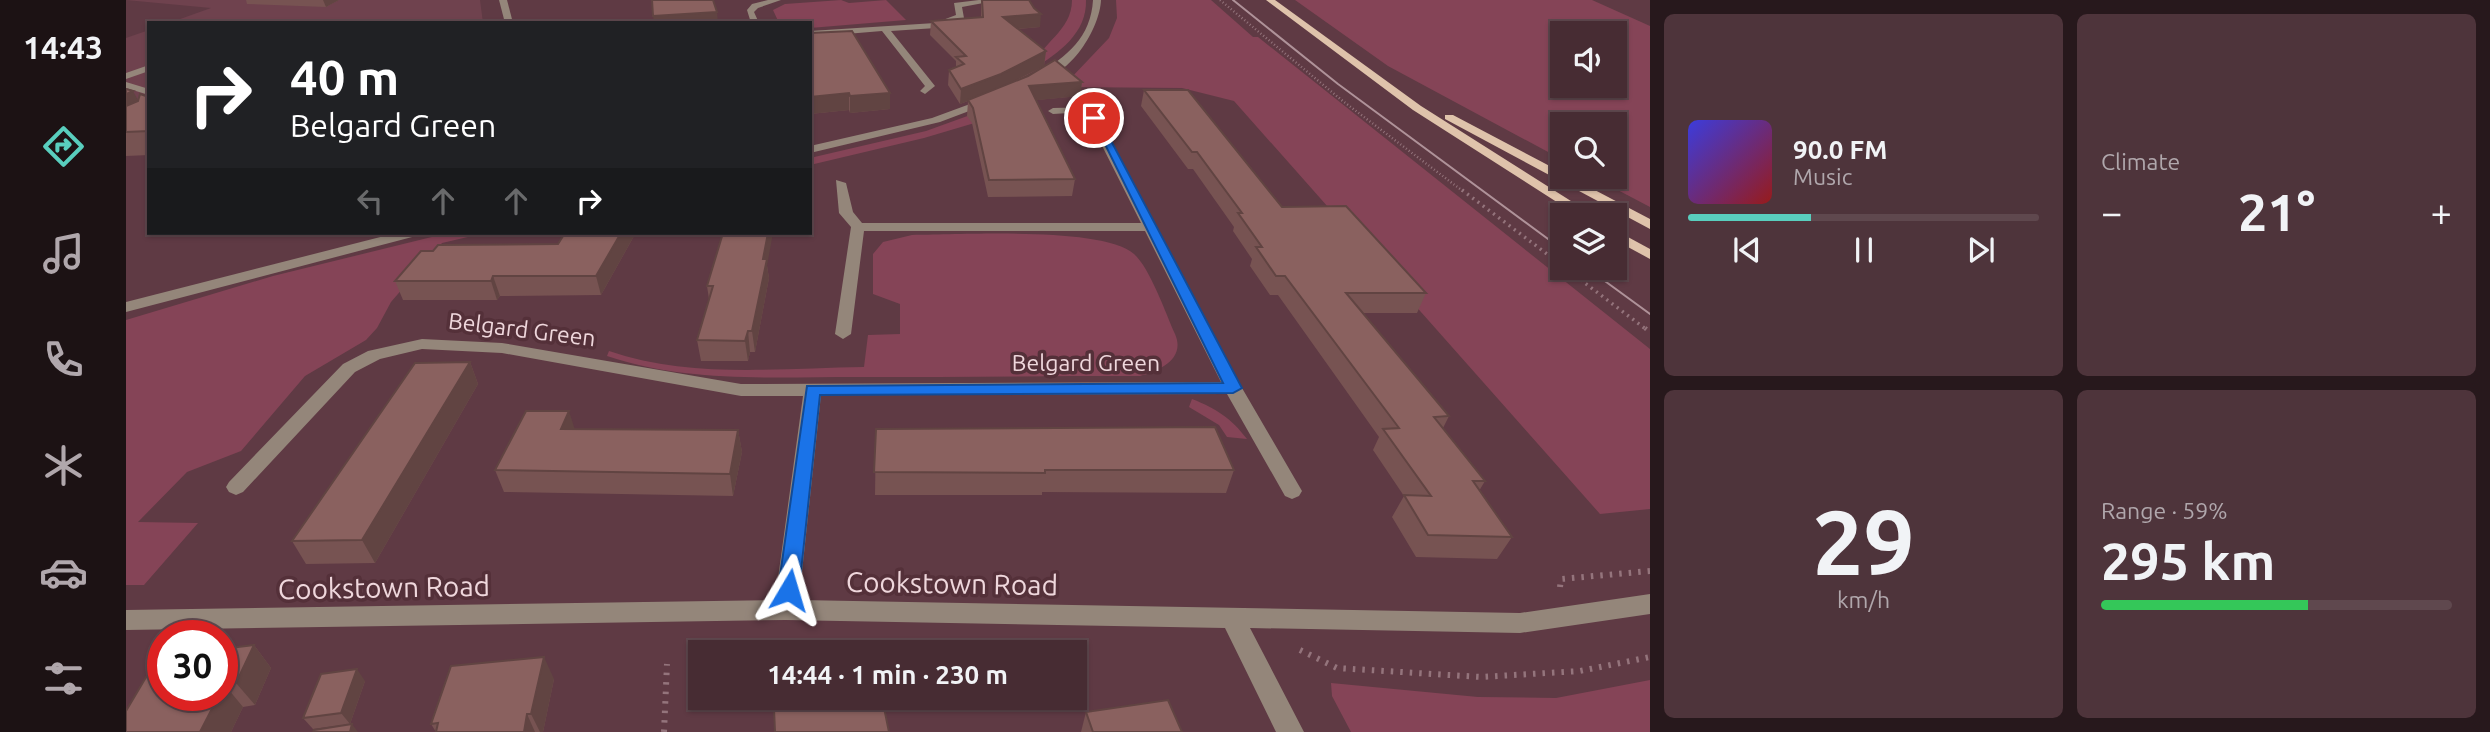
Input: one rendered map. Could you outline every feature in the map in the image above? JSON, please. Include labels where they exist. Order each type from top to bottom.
[{"type":"main road","points":[[1270,0],[1417,108],[1567,203]]},
{"type":"main road","points":[[1358,65],[1650,225]]},
{"type":"main road","points":[[1627,241],[1650,255]]},
{"type":"street","points":[[502,0],[508,21]]},
{"type":"street","points":[[754,21],[750,12],[755,6],[777,0]]},
{"type":"street","points":[[1027,83],[1071,55],[1085,41],[1093,25],[1097,0]]},
{"type":"street","points":[[812,34],[950,22],[962,13],[957,5],[990,1]]},
{"type":"street","points":[[885,29],[930,86],[925,91]]},
{"type":"street","points":[[126,76],[147,69]]},
{"type":"street","points":[[126,85],[147,91]]},
{"type":"street","points":[[812,150],[936,120],[1006,93]]},
{"type":"street","points":[[1053,111],[1089,109],[1233,388],[1292,491]]},
{"type":"street","points":[[840,183],[846,214],[858,227],[1151,227]]},
{"type":"street","points":[[843,334],[858,227]]},
{"type":"street","points":[[126,307],[403,235]]},
{"type":"street","name":"Belgard Green","points":[[236,487],[349,368],[373,355],[422,344],[502,348],[741,390],[1233,388]]},
{"type":"street","points":[[786,610],[813,390]]},
{"type":"street","name":"Cookstown Road","points":[[126,620],[786,610],[1520,623],[1650,604]]},
{"type":"street","points":[[1233,618],[1290,732]]},
{"type":"path","points":[[1220,0],[1344,102],[1550,256]]},
{"type":"path","points":[[1581,280],[1650,332]]},
{"type":"path","points":[[1560,587],[1562,579],[1650,571]]},
{"type":"path","points":[[1290,646],[1337,668],[1481,677],[1580,671],[1650,657]]},
{"type":"path","points":[[664,732],[667,664]]},
{"type":"shaded area","points":[[126,0],[480,0],[483,21],[175,21],[211,8]]},
{"type":"shaded area","points":[[886,0],[906,20],[812,28],[812,21],[778,21],[773,10],[785,4]]},
{"type":"shaded area","points":[[1072,0],[1086,0],[1085,12],[1077,32],[1061,49],[1033,69],[1042,51],[1062,29],[1071,11]]},
{"type":"shaded area","points":[[1116,0],[1211,0],[1253,37],[1258,37],[1550,269],[1550,280],[1563,280],[1650,349],[1650,509],[1600,514],[1234,101],[1182,88],[1066,87],[988,119],[924,138],[812,165],[812,158],[926,131],[1070,79],[1109,38],[1117,18]]},
{"type":"shaded area","points":[[1295,0],[1592,0],[1650,26],[1650,207],[1616,189],[1627,189],[1627,112],[1550,112],[1550,153],[1388,66]]},
{"type":"shaded area","points":[[147,31],[147,132],[126,148],[126,38]]},
{"type":"shaded area","points":[[1029,234],[1093,239],[1117,245],[1134,254],[1146,270],[1175,334],[1177,350],[1174,357],[1155,371],[1140,376],[793,378],[699,375],[637,365],[607,356],[609,351],[640,360],[703,369],[864,367],[868,335],[900,334],[900,304],[873,294],[873,254],[883,242],[912,235]]},
{"type":"shaded area","points":[[440,235],[476,235],[442,243],[391,302],[377,328],[366,340],[305,376],[241,451],[187,472],[138,522],[198,523],[144,585],[126,585],[126,320],[273,276]]},
{"type":"shaded area","points":[[1192,399],[1223,415],[1247,439],[1227,437],[1219,425],[1189,407]]},
{"type":"shaded area","points":[[1650,680],[1650,732],[1351,732],[1332,696],[1331,683],[1478,697],[1556,698]]},
{"type":"building","points":[[652,0],[713,0],[717,12],[653,16]]},
{"type":"building","points":[[982,0],[1029,0],[1041,14],[1003,17],[1046,51],[1001,74],[961,89],[949,70],[964,64],[956,57],[966,56],[931,21],[983,17]]},
{"type":"building","points":[[852,31],[890,93],[812,97],[812,33]]},
{"type":"building","points":[[1055,60],[1082,82],[1029,86],[1075,179],[989,180],[973,108],[968,100],[1028,76]]},
{"type":"building","points":[[1144,90],[1188,90],[1282,207],[1346,206],[1426,293],[1346,293],[1449,416],[1434,417],[1485,481],[1473,481],[1512,537],[1428,535],[1404,495],[1431,496],[1383,429],[1399,428],[1285,276],[1276,276],[1256,247],[1262,247],[1238,213],[1242,213],[1197,152],[1192,152]]},
{"type":"building","points":[[140,94],[147,96],[147,131],[126,132],[126,106],[138,101]]},
{"type":"building","points":[[564,235],[620,235],[596,276],[493,276],[491,281],[395,281],[421,251],[433,251],[438,245],[558,244]]},
{"type":"building","points":[[722,235],[768,235],[763,259],[767,259],[752,331],[748,331],[745,341],[697,340],[713,286],[707,286]]},
{"type":"building","points":[[470,362],[362,540],[292,541],[415,363]]},
{"type":"building","points":[[526,411],[569,411],[561,429],[738,430],[730,474],[495,470]]},
{"type":"building","points":[[1215,427],[1234,470],[874,472],[876,429]]},
{"type":"building","points":[[254,645],[238,679],[238,647]]},
{"type":"building","points":[[544,657],[531,714],[527,714],[524,732],[436,732],[438,723],[431,724],[451,666]]},
{"type":"building","points":[[357,669],[341,713],[303,718],[321,674]]},
{"type":"building","points":[[147,676],[147,711],[211,711],[200,732],[126,732],[126,711]]},
{"type":"building","points":[[1168,700],[1182,732],[1093,732],[1086,712]]},
{"type":"building","points":[[774,710],[884,710],[889,732],[775,732]]},
{"type":"building","points":[[352,724],[350,732],[313,732],[314,730]]},
{"type":"tram line","points":[[1233,0],[1338,84],[1550,240]]},
{"type":"tram line","points":[[1603,280],[1650,314]]},
{"type":"route","points":[[789,590],[813,390],[1233,388],[1199,317],[1094,118]]}]
